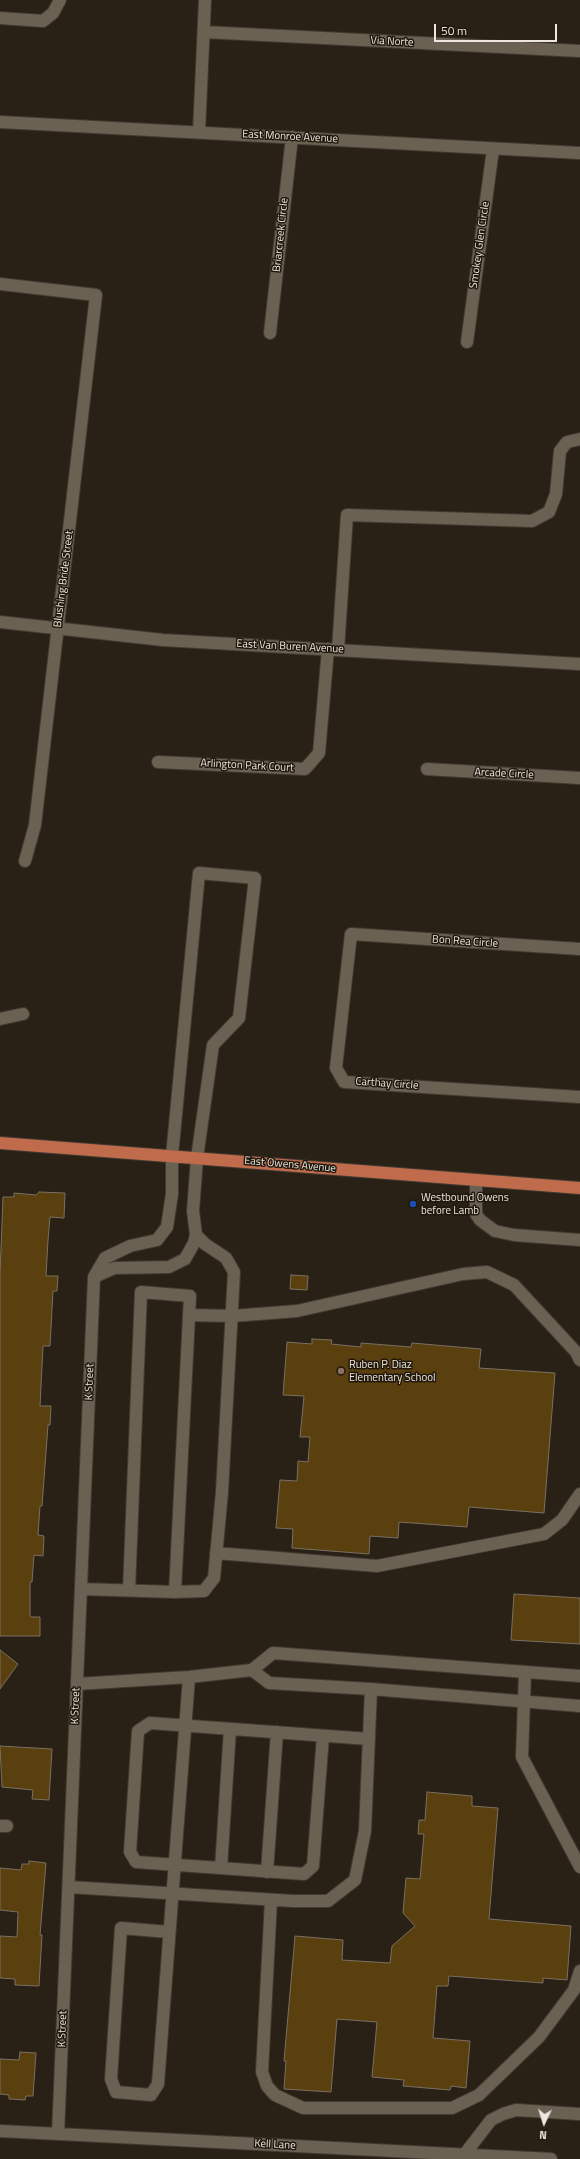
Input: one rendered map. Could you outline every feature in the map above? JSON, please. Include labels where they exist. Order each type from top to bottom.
[{"type":"main road","name":"East Owens Avenue","points":[[0,1143],[580,1188]]},
{"type":"street","points":[[0,18],[43,21],[53,13],[60,0]]},
{"type":"street","points":[[199,132],[205,0]]},
{"type":"street","name":"Via Norte","points":[[204,32],[580,51]]},
{"type":"street","name":"East Monroe Avenue","points":[[0,122],[580,153]]},
{"type":"street","name":"Briarcreek Circle","points":[[270,332],[292,137]]},
{"type":"street","name":"Smokey Glen Circle","points":[[467,342],[493,148]]},
{"type":"street","name":"Blushing Bride Street","points":[[0,284],[96,295],[35,825],[25,861]]},
{"type":"street","points":[[333,649],[347,515],[532,521],[549,512],[556,494],[560,451],[567,442],[580,439]]},
{"type":"street","name":"East Van Buren Avenue","points":[[0,622],[163,640],[580,664]]},
{"type":"street","name":"Arlington Park Court","points":[[158,762],[305,769],[319,753],[333,649]]},
{"type":"street","name":"Arcade Circle","points":[[428,769],[580,778]]},
{"type":"street","name":"K Street","points":[[58,2134],[94,1277],[105,1258],[130,1246],[157,1240],[167,1227],[172,1194],[172,1156],[199,873],[255,878],[239,1018],[213,1045],[197,1158]]},
{"type":"street","name":"Bon Rea Circle","points":[[351,934],[580,949]]},
{"type":"street","name":"Carthay Circle","points":[[351,934],[336,1068],[344,1082],[580,1097]]},
{"type":"street","points":[[0,1020],[23,1014]]},
{"type":"street","points":[[94,1277],[114,1268],[169,1266],[185,1259],[196,1235],[193,1211],[197,1158]]},
{"type":"street","points":[[476,1180],[476,1214],[480,1220],[495,1231],[514,1235],[580,1240]]},
{"type":"street","points":[[81,1588],[175,1592],[204,1591],[214,1578],[222,1492],[234,1272],[226,1258],[205,1244],[196,1235]]},
{"type":"street","points":[[189,1315],[232,1316],[297,1311],[463,1274],[487,1272],[514,1285],[576,1352],[580,1360]]},
{"type":"street","points":[[129,1590],[141,1292],[190,1296],[175,1592]]},
{"type":"street","points":[[216,1553],[377,1566],[544,1534],[562,1520],[580,1494]]},
{"type":"street","points":[[77,1684],[189,1677],[252,1670],[273,1653],[580,1676]]},
{"type":"street","points":[[252,1670],[269,1683],[371,1688],[580,1706]]},
{"type":"street","points":[[525,1672],[522,1757],[580,1867]]},
{"type":"street","points":[[169,1932],[121,1928],[112,2079],[116,2092],[151,2095],[158,2084],[189,1677]]},
{"type":"street","points":[[69,1887],[271,1900],[328,1901],[355,1880],[364,1831],[371,1688]]},
{"type":"street","points":[[323,1736],[313,1866],[304,1874],[136,1862],[130,1852],[138,1732],[150,1723],[369,1739]]},
{"type":"street","points":[[220,1868],[230,1729]]},
{"type":"street","points":[[267,1872],[277,1732]]},
{"type":"street","points":[[271,1900],[262,2072],[267,2086],[275,2095],[303,2108],[452,2108],[479,2095],[539,2037],[574,1990],[580,1972]]},
{"type":"street","points":[[464,2155],[491,2120],[503,2114],[516,2110],[580,2114]]},
{"type":"street","name":"Kell Lane","points":[[0,2131],[551,2159]]},
{"type":"building","points":[[39,1192],[65,1193],[64,1218],[50,1217],[48,1240],[46,1276],[58,1276],[57,1291],[53,1291],[50,1346],[43,1346],[40,1406],[51,1406],[38,1535],[44,1536],[43,1556],[34,1555],[32,1582],[30,1582],[30,1615],[31,1617],[40,1617],[40,1636],[0,1636],[0,1274],[3,1197],[14,1197],[14,1193],[36,1195]]},
{"type":"building","points":[[291,1275],[308,1276],[307,1290],[290,1289]]},
{"type":"building","points":[[312,1339],[332,1340],[331,1344],[361,1347],[361,1343],[411,1347],[412,1343],[481,1349],[479,1368],[555,1373],[544,1513],[469,1507],[467,1527],[399,1522],[398,1538],[370,1536],[369,1554],[292,1548],[293,1529],[276,1528],[280,1480],[297,1481],[298,1461],[308,1462],[310,1437],[300,1437],[304,1396],[283,1395],[287,1342],[312,1344]]},
{"type":"building","points":[[514,1594],[580,1598],[580,1644],[511,1640]]},
{"type":"building","points":[[0,1650],[18,1664],[0,1689]]},
{"type":"building","points":[[0,1746],[52,1749],[49,1800],[32,1799],[33,1790],[2,1787]]},
{"type":"building","points":[[427,1792],[472,1796],[472,1806],[498,1808],[489,1919],[571,1926],[567,1980],[543,1978],[543,1983],[449,1976],[448,1986],[437,1986],[433,2038],[470,2041],[466,2088],[451,2086],[450,2090],[403,2086],[404,2080],[372,2077],[377,2022],[337,2019],[331,2092],[284,2089],[286,2061],[284,2061],[295,1936],[343,1940],[342,1960],[390,1963],[392,1946],[415,1926],[403,1913],[406,1878],[420,1879],[424,1834],[418,1834],[419,1820],[425,1820]]},
{"type":"building","points":[[29,1861],[46,1863],[40,1935],[42,1935],[39,1986],[15,1985],[15,1979],[0,1978],[0,1936],[17,1937],[18,1912],[0,1910],[0,1868],[21,1870],[22,1864],[29,1864]]},
{"type":"building","points":[[20,2052],[36,2053],[33,2096],[26,2096],[25,2100],[9,2099],[9,2095],[0,2094],[0,2059],[19,2060]]},
{"type":"place","name":"Westbound Owens before Lamb","points":[[413,1204]]},
{"type":"place","name":"Ruben P. Diaz Elementary School","points":[[341,1371]]}]
